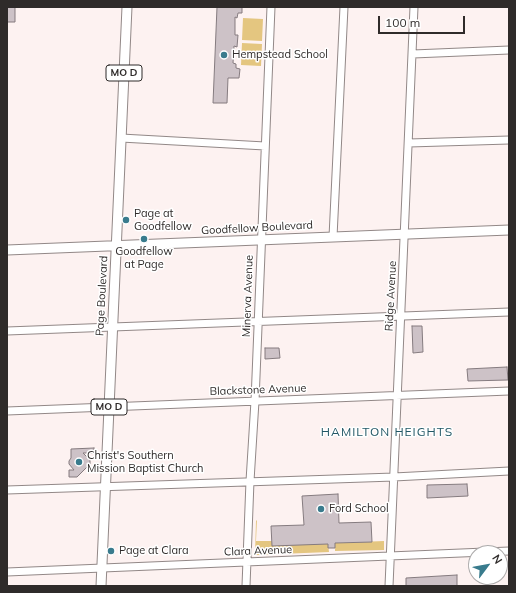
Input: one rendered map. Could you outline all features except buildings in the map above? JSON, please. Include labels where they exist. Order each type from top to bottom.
[{"type":"main road","name":"Page Boulevard","points":[[101,586],[127,7]]},
{"type":"main road","name":"Goodfellow Boulevard","points":[[7,250],[509,230]]},
{"type":"street","name":"Minerva Avenue","points":[[246,586],[259,322],[271,7]]},
{"type":"street","points":[[333,237],[344,7]]},
{"type":"street","name":"Ridge Avenue","points":[[389,586],[414,7]]},
{"type":"street","points":[[413,54],[509,50]]},
{"type":"street","points":[[121,138],[265,146]]},
{"type":"street","points":[[409,144],[509,140]]},
{"type":"street","points":[[7,331],[509,312]]},
{"type":"street","name":"Blackstone Avenue","points":[[7,411],[509,391]]},
{"type":"street","points":[[7,490],[394,477],[509,471]]},
{"type":"street","name":"Clara Avenue","points":[[7,572],[509,551]]},
{"type":"shaded area","points":[[243,18],[263,19],[262,41],[242,40]]},
{"type":"shaded area","points":[[242,43],[262,44],[261,66],[241,65]]},
{"type":"shaded area","points":[[257,520],[256,541],[328,544],[329,552],[255,555]]},
{"type":"shaded area","points":[[384,541],[384,550],[335,551],[335,543]]},
{"type":"place","name":"Hempstead School","points":[[224,55]]},
{"type":"place","name":"Page at Goodfellow","points":[[126,220]]},
{"type":"place","name":"Goodfellow at Page","points":[[144,239]]},
{"type":"place","name":"Christ's Southern Mission Baptist Church","points":[[79,462]]},
{"type":"place","name":"Ford School","points":[[321,509]]},
{"type":"place","name":"Page at Clara","points":[[111,551]]},
{"type":"district","name":"HAMILTON HEIGHTS","points":[[387,432]]}]
